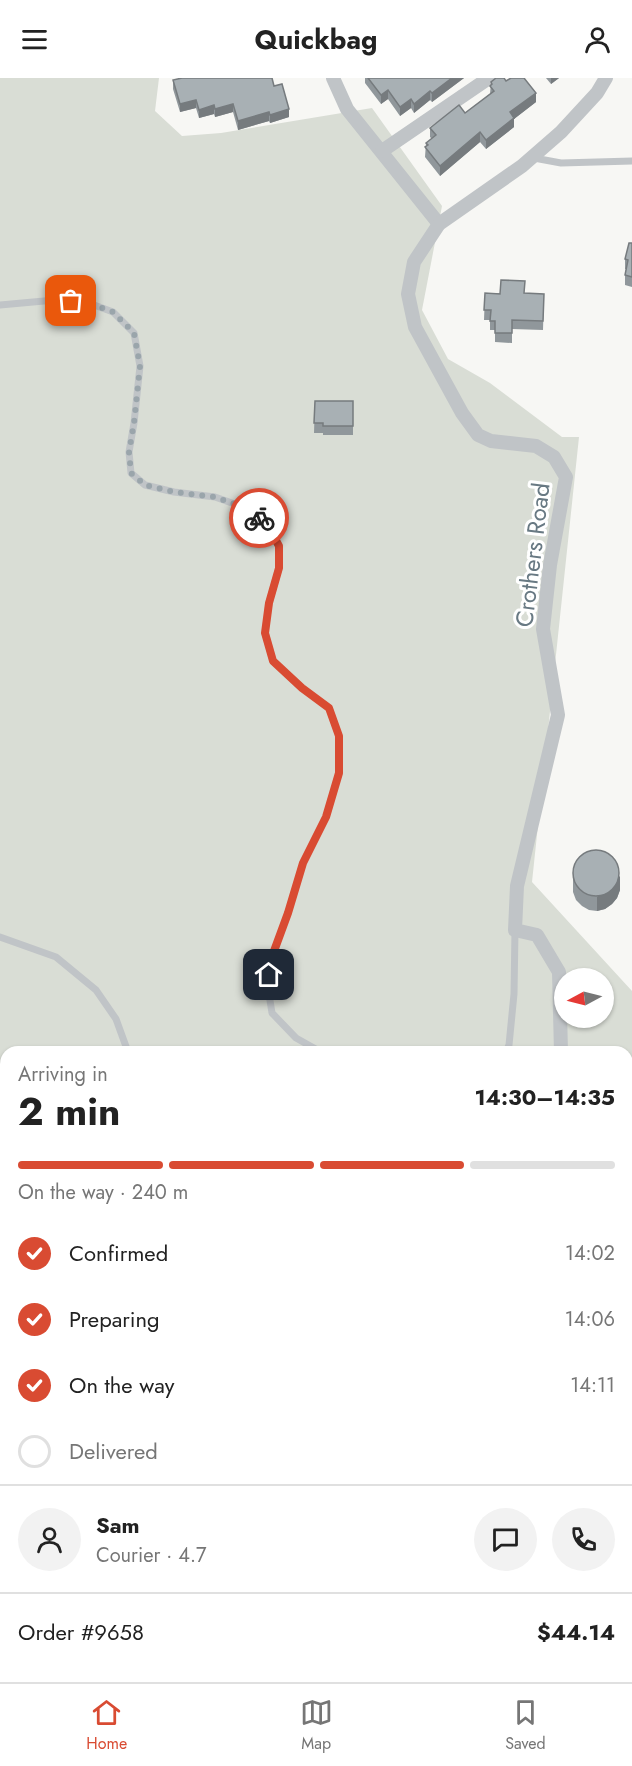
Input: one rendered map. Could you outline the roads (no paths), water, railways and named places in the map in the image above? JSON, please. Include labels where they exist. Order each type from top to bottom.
[{"type":"street","points":[[333,78],[346,109],[439,224]]},
{"type":"street","points":[[382,151],[489,78]]},
{"type":"street","name":"Crothers Road","points":[[514,930],[517,886],[558,715],[543,628],[550,566],[566,477],[554,457],[536,446],[491,441],[478,435],[462,414],[415,327],[408,294],[414,262],[439,224],[531,158],[561,132],[597,93],[606,78]]},
{"type":"street","points":[[514,930],[537,935],[559,972],[561,1046]]},
{"type":"lane","points":[[531,158],[561,163],[632,161]]},
{"type":"lane","points":[[0,304],[55,300],[86,302],[113,312],[134,333],[140,366],[129,452],[131,473],[145,485],[174,492],[215,497],[246,508],[267,524],[279,546],[279,568],[269,603],[265,633],[273,661],[302,688],[329,708],[339,736],[339,773],[326,817],[303,863],[270,962],[267,987],[273,1013],[296,1038],[310,1046]]},
{"type":"lane","name":"Crothers Road","points":[[509,1046],[514,994],[514,930]]},
{"type":"lane","points":[[0,937],[56,957],[96,990],[116,1019],[126,1046]]}]
